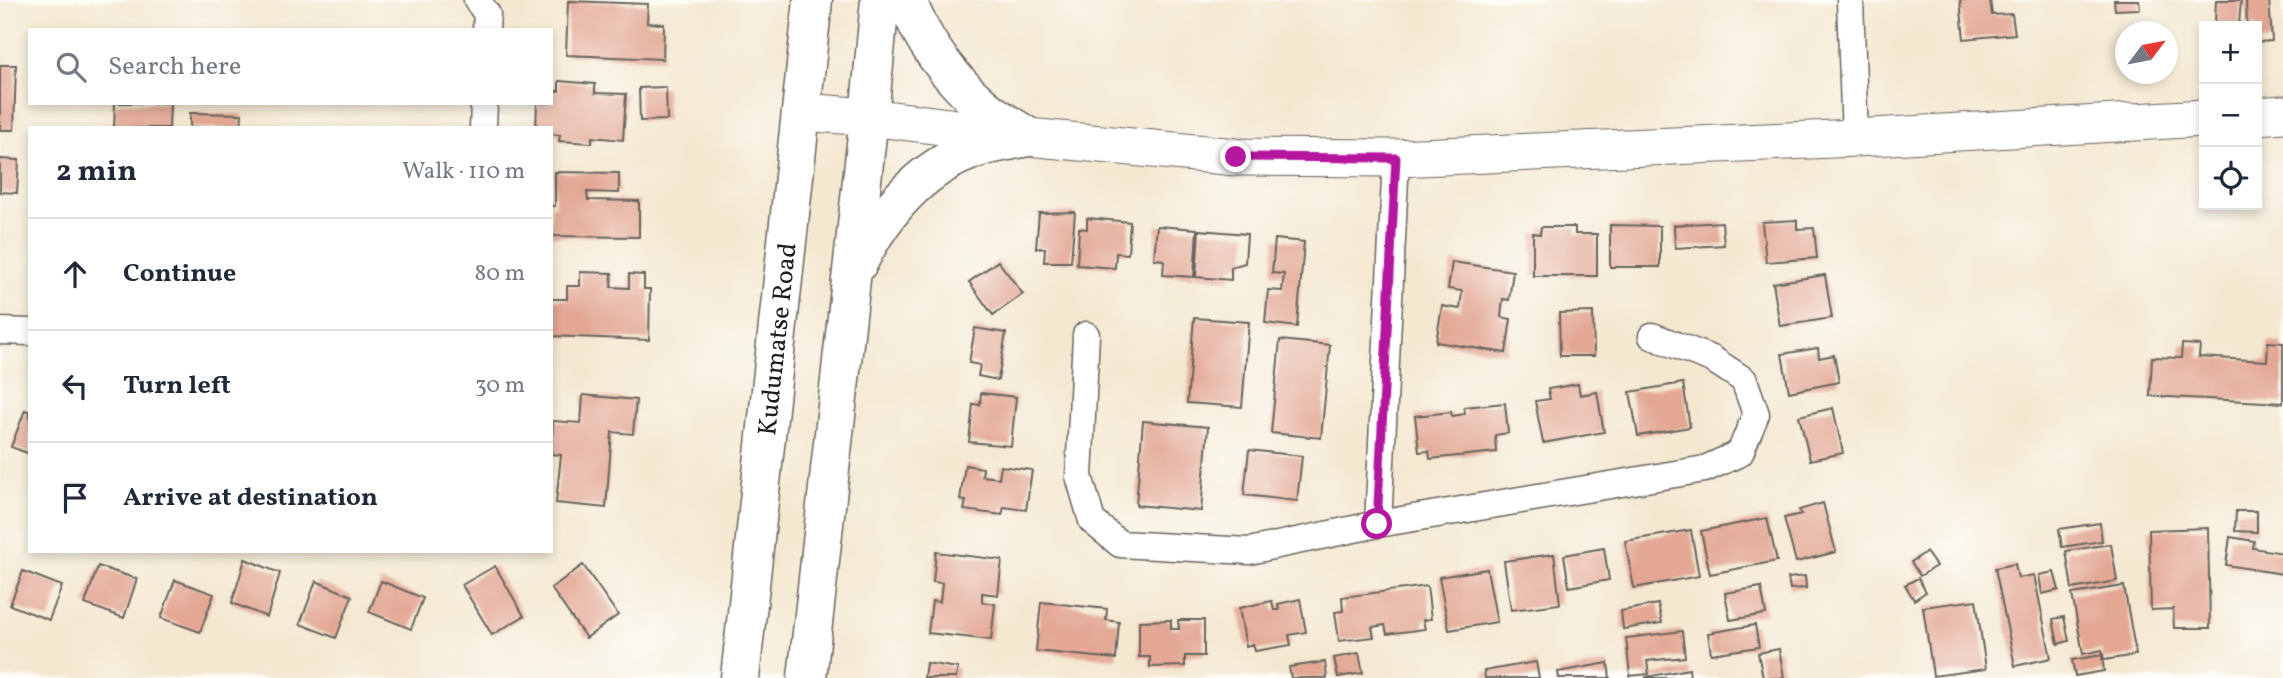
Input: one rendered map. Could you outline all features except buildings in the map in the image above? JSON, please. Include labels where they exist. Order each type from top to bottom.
[{"type":"main road","name":"Kudumatse Road","points":[[740,678],[813,0]]},
{"type":"main road","points":[[807,678],[880,0]]},
{"type":"main road","points":[[907,0],[915,23],[945,68],[983,107],[1028,137]]},
{"type":"main road","points":[[850,279],[870,240],[899,199],[933,169],[975,149],[1028,137]]},
{"type":"street","points":[[477,0],[486,14],[486,28]]},
{"type":"street","points":[[1850,0],[1854,138]]},
{"type":"street","points":[[483,126],[484,105]]},
{"type":"street","points":[[802,112],[1236,157],[1396,158],[1854,138],[2199,118]]},
{"type":"street","points":[[2262,116],[2283,114]]},
{"type":"street","points":[[1377,524],[1396,158]]},
{"type":"street","points":[[0,331],[28,332]]},
{"type":"street","points":[[1086,335],[1079,476],[1092,520],[1120,544],[1248,551],[1377,524],[1704,469],[1740,453],[1756,414],[1744,380],[1712,359],[1652,336]]},
{"type":"route","points":[[1236,157],[1396,158],[1377,524]]}]
